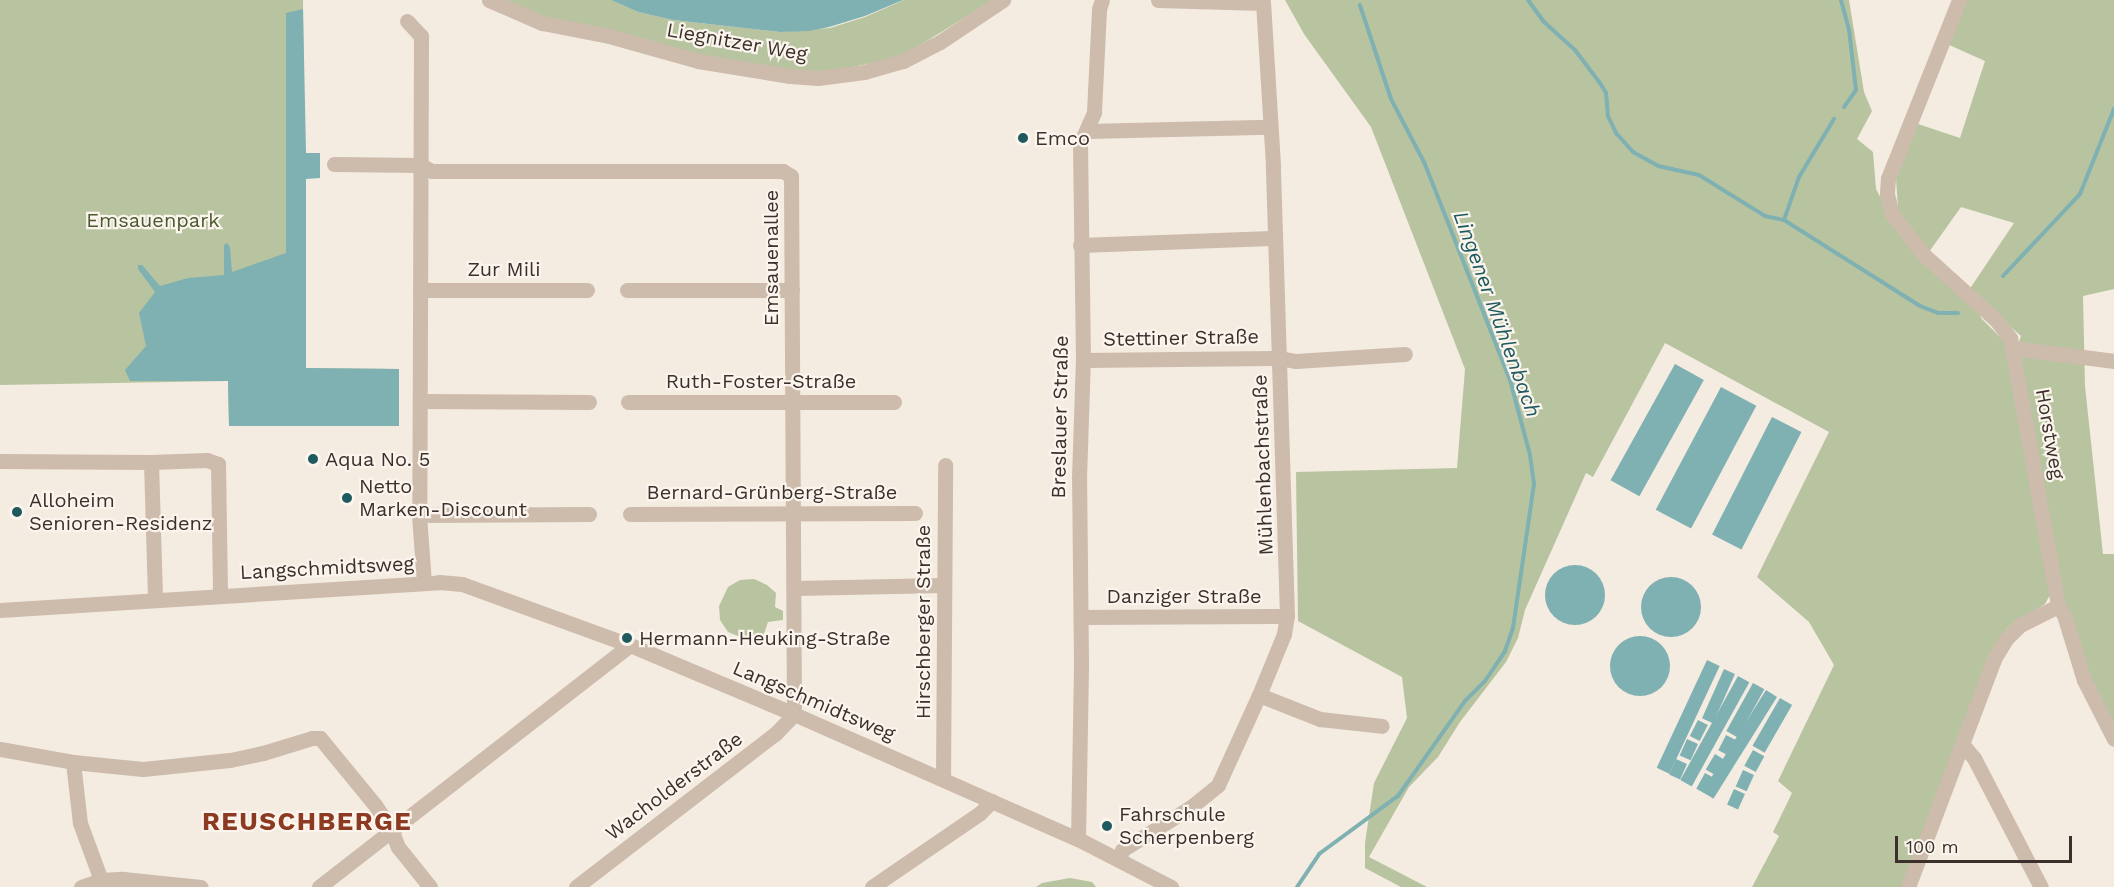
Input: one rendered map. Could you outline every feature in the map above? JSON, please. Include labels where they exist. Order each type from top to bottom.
[{"type":"street","name":"Liegnitzer Weg","points":[[489,0],[542,23],[609,36],[698,61],[790,76],[818,78],[864,72],[903,61],[940,42],[1003,0]]},
{"type":"street","name":"Breslauer Straße","points":[[1078,839],[1081,617],[1079,478],[1083,360],[1080,144],[1094,112],[1098,20],[1102,0]]},
{"type":"street","name":"Mühlenbachstraße","points":[[1119,860],[1122,850],[1191,807],[1218,785],[1284,634],[1287,616],[1280,358],[1263,3],[1158,0]]},
{"type":"street","name":"Horstweg","points":[[1959,0],[1888,178],[1887,194],[1892,214],[1924,255],[1996,320],[2010,338],[2058,606],[2064,615],[2084,680],[2114,738]]},
{"type":"street","points":[[407,21],[421,36],[423,156],[420,165],[419,515],[424,583]]},
{"type":"street","points":[[1087,131],[1269,127]]},
{"type":"street","points":[[334,164],[420,165]]},
{"type":"street","name":"Emsauenallee","points":[[420,165],[432,171],[783,171],[791,176],[794,714]]},
{"type":"street","points":[[1080,245],[1275,238]]},
{"type":"street","name":"Zur Mili","points":[[420,290],[587,290]]},
{"type":"street","points":[[627,290],[792,290]]},
{"type":"street","points":[[2013,348],[2114,361]]},
{"type":"street","name":"Stettiner Straße","points":[[1083,360],[1280,358],[1296,361],[1405,354]]},
{"type":"street","points":[[420,401],[589,402]]},
{"type":"street","name":"Ruth-Foster-Straße","points":[[628,402],[894,402]]},
{"type":"street","points":[[0,461],[207,460],[218,464],[219,596]]},
{"type":"street","points":[[151,462],[155,600]]},
{"type":"street","name":"Hirschberger Straße","points":[[943,779],[945,465]]},
{"type":"street","name":"Bernard-Grünberg-Straße","points":[[630,514],[915,513]]},
{"type":"street","points":[[419,515],[589,514]]},
{"type":"street","name":"Langschmidtsweg","points":[[0,610],[424,583],[462,584],[479,588],[630,645],[794,714],[1078,839],[1171,887]]},
{"type":"street","points":[[795,588],[943,585]]},
{"type":"street","points":[[1908,887],[1926,834],[1963,745],[1994,659],[2006,639],[2020,625],[2058,606]]},
{"type":"street","name":"Danziger Straße","points":[[1081,617],[1287,616]]},
{"type":"street","points":[[319,887],[630,645]]},
{"type":"street","points":[[1259,695],[1320,718],[1382,726]]},
{"type":"street","name":"Wacholderstraße","points":[[576,887],[775,734],[794,714]]},
{"type":"street","points":[[0,749],[122,768],[176,766],[263,753],[312,738],[320,738],[368,796],[391,829],[398,847],[430,887]]},
{"type":"street","points":[[1963,745],[1974,758],[2041,887]]},
{"type":"street","points":[[73,762],[80,823],[101,880]]},
{"type":"street","points":[[872,887],[981,813],[992,801]]},
{"type":"street","points":[[81,887],[101,880],[123,879],[201,887]]},
{"type":"green space","name":"Emsauenpark","points":[[0,0],[303,0],[306,368],[399,369],[399,426],[229,426],[228,381],[0,385]]},
{"type":"green space","points":[[506,0],[611,0],[638,12],[673,20],[780,32],[830,28],[865,17],[904,0],[993,0],[901,57],[818,74],[701,58],[549,21]]},
{"type":"green space","points":[[1285,0],[1849,0],[1864,92],[1872,111],[1857,139],[1873,152],[1876,189],[1887,210],[1898,207],[1896,179],[1918,124],[1960,138],[1985,61],[1947,44],[1966,0],[2114,0],[2114,289],[2083,296],[2085,386],[2103,554],[2114,554],[2114,730],[2089,680],[2064,604],[2016,349],[2021,336],[1970,291],[1981,318],[2006,343],[2051,593],[2045,604],[2007,628],[1910,887],[1752,887],[1779,836],[1773,832],[1792,793],[1778,781],[1834,665],[1809,622],[1757,577],[1829,432],[1665,343],[1593,477],[1586,473],[1525,610],[1518,638],[1506,662],[1460,722],[1438,757],[1409,787],[1369,857],[1427,887],[1401,887],[1365,868],[1365,843],[1374,783],[1407,718],[1402,677],[1298,621],[1296,472],[1457,468],[1465,369],[1371,127],[1304,34]],"holes":[[[1961,207],[2014,223],[1969,290],[1929,252]]]},
{"type":"green space","points":[[754,579],[767,585],[776,593],[775,607],[783,611],[783,620],[768,622],[763,637],[748,640],[728,632],[720,620],[719,606],[728,587],[740,580]]},
{"type":"green space","points":[[1070,878],[1092,882],[1096,887],[1036,887],[1042,883]]},
{"type":"water","points":[[611,0],[903,0],[865,16],[829,27],[809,31],[780,32],[673,20],[638,12]]},
{"type":"water","points":[[303,9],[306,153],[320,153],[320,178],[306,179],[306,368],[399,369],[399,426],[229,426],[228,381],[130,381],[125,370],[146,346],[139,313],[155,292],[138,269],[138,265],[142,265],[160,286],[188,278],[224,275],[224,245],[227,243],[230,247],[232,272],[286,253],[286,13]]},
{"type":"water","points":[[1675,364],[1704,380],[1639,496],[1611,480]]},
{"type":"water","points":[[1721,387],[1756,406],[1691,529],[1656,510]]},
{"type":"water","points":[[1772,417],[1801,432],[1741,550],[1712,535]]},
{"type":"water","points":[[1575,565],[1596,574],[1605,595],[1596,616],[1575,625],[1554,616],[1545,595],[1554,574]]},
{"type":"water","points":[[1671,577],[1692,586],[1701,607],[1692,628],[1671,637],[1650,628],[1641,607],[1650,586]]},
{"type":"water","points":[[1640,636],[1661,645],[1670,666],[1661,687],[1640,696],[1619,687],[1610,666],[1619,645]]},
{"type":"water","points":[[1707,660],[1720,666],[1669,774],[1657,768]]},
{"type":"water","points":[[1724,669],[1735,674],[1713,723],[1702,718]]},
{"type":"water","points":[[1738,676],[1749,682],[1692,786],[1680,780]]},
{"type":"water","points":[[1753,683],[1764,689],[1738,737],[1726,731]]},
{"type":"water","points":[[1766,690],[1777,697],[1713,799],[1702,792]]},
{"type":"water","points":[[1780,698],[1792,705],[1765,753],[1752,746]]},
{"type":"water","points":[[1698,720],[1708,725],[1700,741],[1690,736]]},
{"type":"water","points":[[1726,735],[1736,740],[1728,755],[1718,750]]},
{"type":"water","points":[[1687,739],[1698,744],[1691,760],[1680,755]]},
{"type":"water","points":[[1753,750],[1764,756],[1756,772],[1744,766]]},
{"type":"water","points":[[1715,754],[1725,760],[1716,776],[1706,769]]},
{"type":"water","points":[[1676,759],[1687,764],[1680,779],[1669,775]]},
{"type":"water","points":[[1743,770],[1754,775],[1747,791],[1736,786]]},
{"type":"water","points":[[1705,773],[1716,779],[1708,795],[1696,789]]},
{"type":"water","points":[[1734,789],[1745,794],[1738,809],[1727,805]]},
{"type":"waterway","points":[[1528,0],[1543,21],[1575,50],[1600,83],[1606,93],[1608,116],[1616,133],[1633,152],[1658,166],[1699,175],[1765,216],[1784,220],[1920,306],[1938,313],[1958,313]]},
{"type":"waterway","points":[[1841,0],[1849,29],[1856,90],[1844,107]]},
{"type":"waterway","name":"Lingener Mühlenbach","points":[[1297,887],[1319,854],[1398,796],[1465,701],[1485,681],[1505,651],[1513,628],[1534,484],[1530,455],[1510,380],[1425,164],[1391,99],[1360,5]]},
{"type":"waterway","points":[[2003,276],[2080,194],[2114,109]]},
{"type":"waterway","points":[[1784,220],[1799,177],[1834,119]]},
{"type":"place","name":"Emco","points":[[1023,138]]},
{"type":"place","name":"Aqua No. 5","points":[[313,459]]},
{"type":"place","name":"Netto Marken-Discount","points":[[347,498]]},
{"type":"place","name":"Alloheim Senioren-Residenz","points":[[17,512]]},
{"type":"place","name":"Hermann-Heuking-Straße","points":[[627,638]]},
{"type":"place","name":"Fahrschule Scherpenberg","points":[[1107,826]]},
{"type":"district","name":"REUSCHBERGE","points":[[307,822]]}]
